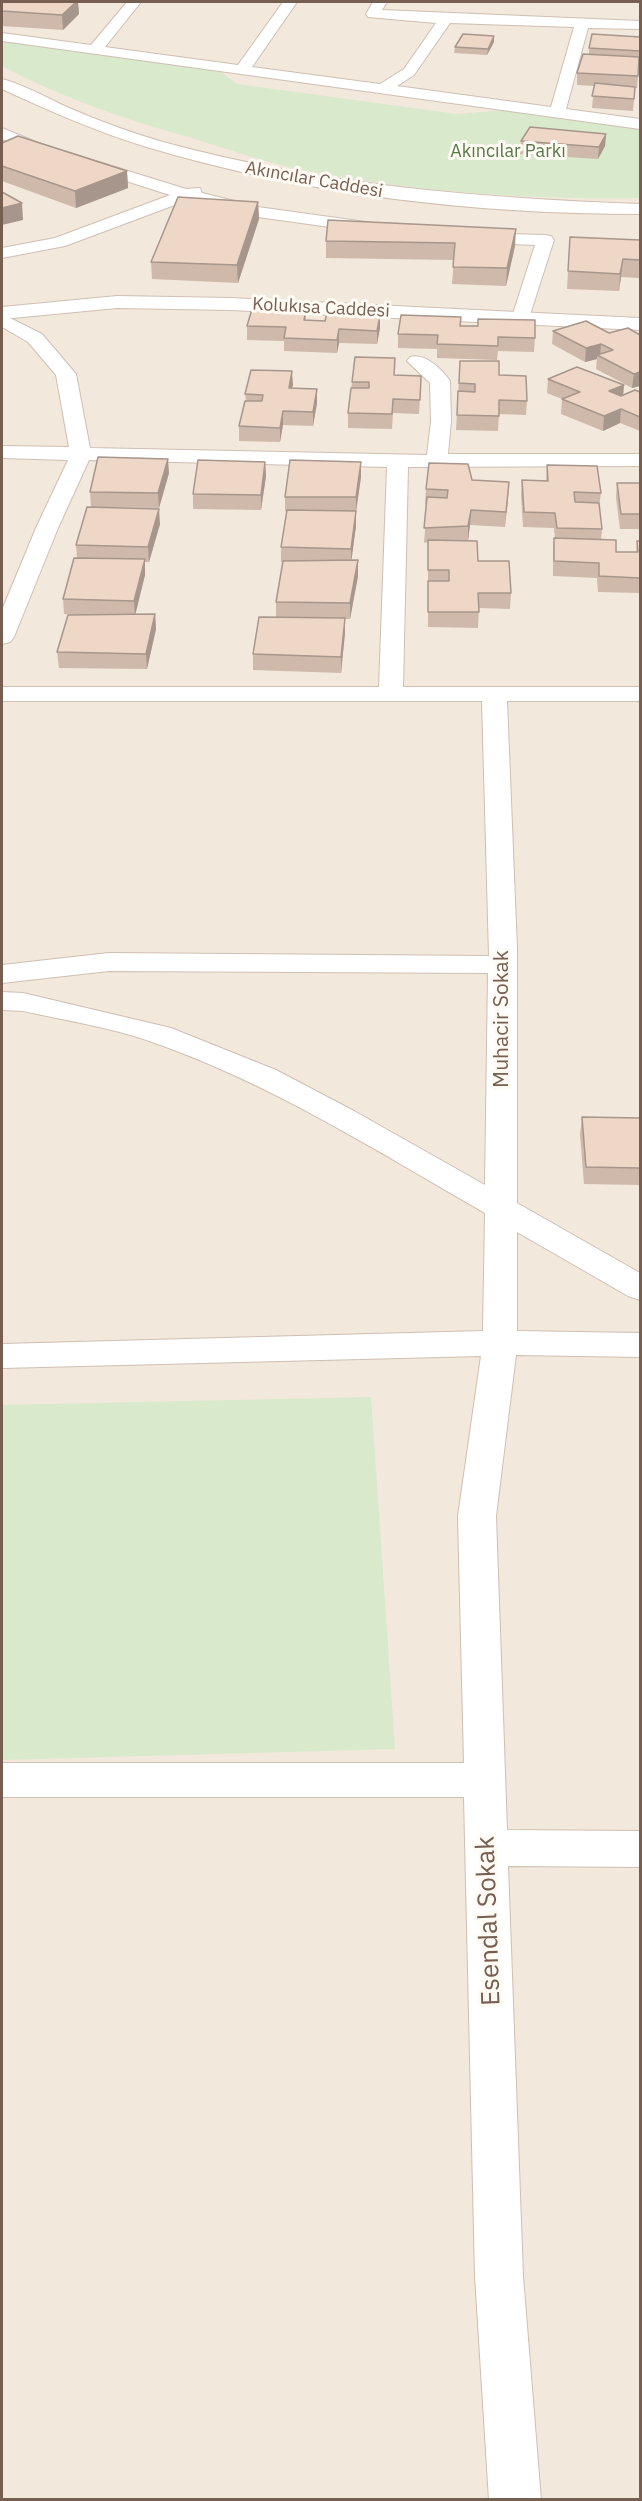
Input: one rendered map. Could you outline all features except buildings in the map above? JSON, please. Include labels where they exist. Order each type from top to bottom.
[{"type":"street","points":[[94,49],[134,2]]},
{"type":"street","points":[[243,69],[290,2]]},
{"type":"street","points":[[380,2],[373,14],[640,26]]},
{"type":"street","points":[[383,88],[409,72],[446,19]]},
{"type":"street","points":[[557,112],[582,23]]},
{"type":"street","points":[[2,37],[640,124]]},
{"type":"street","name":"Akıncılar Caddesi","points":[[2,84],[83,119],[146,141],[245,169],[389,193],[569,207],[640,209]]},
{"type":"street","points":[[2,133],[35,147],[188,195],[258,212],[390,230]]},
{"type":"street","points":[[2,253],[59,242],[213,184]]},
{"type":"street","points":[[514,222],[549,225]]},
{"type":"street","points":[[459,237],[545,240],[521,317]]},
{"type":"street","name":"Kolukısa Caddesi","points":[[2,313],[117,302],[231,304],[640,324]]},
{"type":"street","points":[[2,320],[35,338],[66,374],[81,455],[46,528],[2,637]]},
{"type":"street","points":[[417,361],[440,381],[441,421],[437,461]]},
{"type":"street","points":[[2,452],[398,461],[640,460]]},
{"type":"street","points":[[391,695],[398,461]]},
{"type":"street","points":[[2,694],[640,694]]},
{"type":"street","name":"Muhacir Sokak","points":[[494,695],[502,965],[500,1343]]},
{"type":"street","points":[[2,974],[109,962],[502,965]]},
{"type":"street","points":[[2,1001],[23,1002],[160,1034],[265,1077],[343,1118],[640,1288]]},
{"type":"street","points":[[2,1356],[500,1343],[640,1346]]},
{"type":"street","name":"Esendal Sokak","points":[[500,1343],[477,1516],[500,2276],[515,2499]]},
{"type":"street","points":[[2,1780],[484,1780]]},
{"type":"street","points":[[486,1848],[640,1849]]},
{"type":"shaded area","points":[[2,2],[640,2],[640,2499],[2,2499]]},
{"type":"green space","name":"Akıncılar Parkı","points":[[2,40],[216,68],[237,84],[457,114],[508,110],[640,128],[640,198],[509,195],[422,188],[379,183],[280,165],[140,123],[47,88],[2,66]]},
{"type":"green space","points":[[371,1397],[395,1749],[2,1760],[2,1405]]}]
